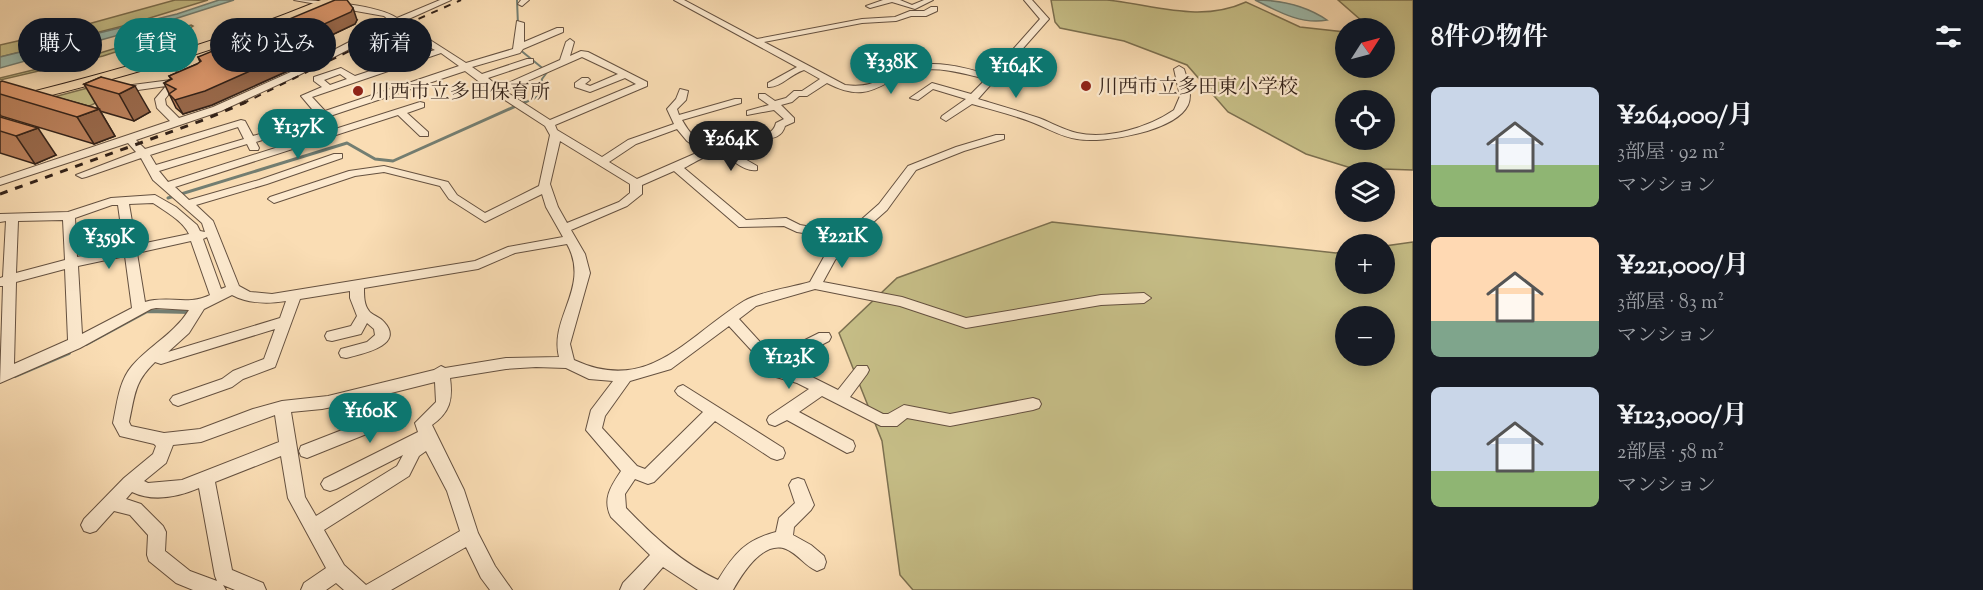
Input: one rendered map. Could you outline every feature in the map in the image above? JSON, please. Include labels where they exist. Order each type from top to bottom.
[{"type":"highway","points":[[198,47],[321,1]]},
{"type":"highway","points":[[0,102],[155,58],[321,1]]},
{"type":"highway","points":[[0,102],[74,86],[121,72]]},
{"type":"street","points":[[298,0],[321,1],[376,11],[389,18]]},
{"type":"street","points":[[406,18],[447,0]]},
{"type":"street","points":[[678,0],[842,87],[867,90],[877,88],[910,69],[922,67],[940,66],[992,78]]},
{"type":"street","points":[[870,6],[893,0],[910,8],[922,6],[929,0]]},
{"type":"street","points":[[946,118],[972,99],[1045,19],[1028,0]]},
{"type":"street","points":[[758,41],[856,22],[896,19],[910,13],[926,14],[934,9]]},
{"type":"street","points":[[520,23],[518,49],[542,71]]},
{"type":"street","points":[[153,169],[317,120],[323,115],[518,49],[560,30]]},
{"type":"street","points":[[564,60],[570,42]]},
{"type":"street","points":[[432,44],[552,129],[636,183]]},
{"type":"street","points":[[0,182],[178,123],[273,84],[348,45]]},
{"type":"street","points":[[432,54],[442,50]]},
{"type":"street","points":[[497,91],[564,60],[585,54],[644,84],[552,129]]},
{"type":"street","points":[[480,78],[530,61]]},
{"type":"street","points":[[771,85],[794,70],[806,67]]},
{"type":"street","points":[[915,98],[932,86],[1079,137],[1098,139],[1150,128],[1179,112],[1183,106],[1184,84],[1179,69]]},
{"type":"street","points":[[329,88],[317,79],[341,71],[355,80]]},
{"type":"street","points":[[178,123],[161,106],[160,99],[182,72]]},
{"type":"street","points":[[323,115],[306,96],[379,72]]},
{"type":"street","points":[[585,80],[578,85],[584,88],[594,87],[626,75]]},
{"type":"street","points":[[101,82],[117,90],[193,78]]},
{"type":"street","points":[[751,113],[789,100],[796,93],[804,94],[827,78]]},
{"type":"street","points":[[594,87],[612,98]]},
{"type":"street","points":[[683,92],[681,100],[672,109],[676,122],[702,147],[710,151]]},
{"type":"street","points":[[636,183],[710,151],[722,151],[755,137],[770,137],[780,129],[780,125],[789,120],[775,105],[762,96]]},
{"type":"street","points":[[602,162],[632,142],[676,122],[738,101]]},
{"type":"street","points":[[519,106],[531,103]]},
{"type":"street","points":[[167,186],[420,105]]},
{"type":"street","points":[[400,112],[424,134]]},
{"type":"street","points":[[82,175],[242,123],[259,158]]},
{"type":"street","points":[[552,129],[544,184],[552,207],[579,254],[583,273],[563,344],[568,363]]},
{"type":"street","points":[[815,285],[830,258],[849,237],[883,207],[912,168],[960,149],[1000,137]]},
{"type":"street","points":[[131,140],[144,153],[157,178],[207,221],[233,289],[252,298],[272,299],[478,265],[512,250],[569,234],[623,204],[636,194],[636,183]]},
{"type":"street","points":[[722,151],[753,168]]},
{"type":"street","points":[[188,204],[263,182],[338,156]]},
{"type":"street","points":[[677,167],[743,224],[786,222],[796,228],[849,237]]},
{"type":"street","points":[[263,182],[276,203],[353,173],[384,169],[444,184],[453,197],[485,219],[515,201],[546,188]]},
{"type":"street","points":[[199,306],[156,303],[75,344],[3,376],[6,218],[69,216],[111,202],[155,199],[193,228],[217,297]]},
{"type":"street","points":[[123,201],[139,310]]},
{"type":"street","points":[[69,216],[75,344]]},
{"type":"street","points":[[4,281],[71,263],[212,233]]},
{"type":"street","points":[[357,285],[357,298],[364,316]]},
{"type":"street","points":[[233,289],[199,306],[184,329],[137,370],[130,383],[121,423],[126,431],[162,440],[201,435],[259,413],[282,407],[327,402],[441,372],[496,364],[548,361],[568,363],[589,373],[626,377],[666,364],[732,319],[751,303],[815,285],[902,302],[966,323],[1101,300],[1144,298]]},
{"type":"street","points":[[178,400],[227,383],[238,375],[270,363],[295,295]]},
{"type":"street","points":[[332,336],[356,330],[364,316]]},
{"type":"street","points":[[346,353],[375,344],[383,332],[375,319],[364,316]]},
{"type":"street","points":[[732,319],[781,372],[801,378],[880,420],[891,421],[904,411],[950,420],[1034,404]]},
{"type":"street","points":[[161,359],[285,321]]},
{"type":"street","points":[[772,363],[824,337]]},
{"type":"street","points":[[840,399],[862,370]]},
{"type":"street","points":[[441,372],[446,401],[441,411],[423,423],[455,490],[470,535],[488,572],[502,590]]},
{"type":"street","points":[[626,377],[597,414],[594,430],[632,471],[648,477],[714,412]]},
{"type":"street","points":[[821,388],[781,416],[847,446]]},
{"type":"street","points":[[682,391],[777,453]]},
{"type":"street","points":[[307,451],[368,426],[363,393]]},
{"type":"street","points":[[282,407],[297,498],[337,571],[358,590]]},
{"type":"street","points":[[330,484],[428,437]]},
{"type":"street","points":[[312,528],[403,471],[413,451],[428,437]]},
{"type":"street","points":[[90,525],[130,483],[160,458],[165,444],[162,440]]},
{"type":"street","points":[[130,483],[147,491],[183,487],[288,446]]},
{"type":"street","points":[[632,471],[615,492],[617,511],[662,555],[698,581],[718,590]]},
{"type":"street","points":[[206,479],[224,576],[256,590]]},
{"type":"street","points":[[784,540],[785,524],[806,506],[798,485]]},
{"type":"street","points":[[112,503],[135,509],[157,532],[156,555],[183,577],[216,590]]},
{"type":"street","points":[[373,590],[470,535]]},
{"type":"street","points":[[723,590],[741,559],[749,551],[772,541],[792,542],[817,562]]},
{"type":"street","points":[[630,590],[662,555]]},
{"type":"street","points":[[312,590],[337,571]]},
{"type":"shaded area","points":[[175,0],[208,0],[150,18],[114,18],[114,28],[102,31],[102,20]]},
{"type":"shaded area","points":[[219,0],[234,0],[178,18],[161,18]]},
{"type":"shaded area","points":[[1051,0],[1107,0],[1194,12],[1229,8],[1246,2],[1300,27],[1335,31],[1335,78],[1395,78],[1395,18],[1359,18],[1338,0],[1413,0],[1413,170],[1395,169],[1395,162],[1335,163],[1306,154],[1228,112],[1187,65],[1124,41],[1060,28],[1055,22]]},
{"type":"shaded area","points":[[1255,0],[1292,4],[1327,20],[1299,19]]},
{"type":"shaded area","points":[[114,29],[114,36],[102,40],[102,32]]},
{"type":"shaded area","points":[[18,41],[18,52],[0,57],[0,45]]},
{"type":"shaded area","points":[[114,49],[114,52],[102,56],[102,52]]},
{"type":"shaded area","points":[[18,53],[18,63],[0,68],[0,57]]},
{"type":"shaded area","points":[[25,72],[34,72],[0,80],[0,78]]},
{"type":"shaded area","points":[[99,85],[106,98],[69,116],[31,103]]},
{"type":"shaded area","points":[[1052,222],[1335,253],[1335,294],[1395,294],[1395,245],[1413,242],[1413,590],[913,590],[900,575],[882,441],[839,333],[897,278]]},
{"type":"building","points":[[335,0],[347,0],[353,8],[351,12],[336,19],[292,18]]},
{"type":"building","points":[[210,52],[210,72],[248,72],[205,91],[175,100],[169,94],[176,89],[164,83],[172,79],[169,76],[178,72],[198,72],[198,63],[201,61],[198,57]]},
{"type":"building","points":[[101,77],[135,86],[119,94],[84,84]]},
{"type":"building","points":[[0,82],[99,109],[77,117],[0,94]]},
{"type":"building","points":[[0,117],[38,128],[16,136],[0,131]]},
{"type":"waterway","points":[[517,0],[518,25]]},
{"type":"waterway","points":[[519,49],[546,71]]},
{"type":"waterway","points":[[522,104],[539,96],[542,79],[548,71]]},
{"type":"waterway","points":[[168,198],[347,143],[375,159],[393,161],[525,102]]},
{"type":"waterway","points":[[86,344],[147,311],[190,312]]},
{"type":"waterway","points":[[15,376],[69,353]]},
{"type":"railway","points":[[242,104],[380,36],[461,0]]},
{"type":"railway","points":[[0,194],[206,119],[246,102]]},
{"type":"place","name":"川西市立多田東小学校","points":[[1086,86]]},
{"type":"place","name":"川西市立多田保育所","points":[[358,91]]}]
